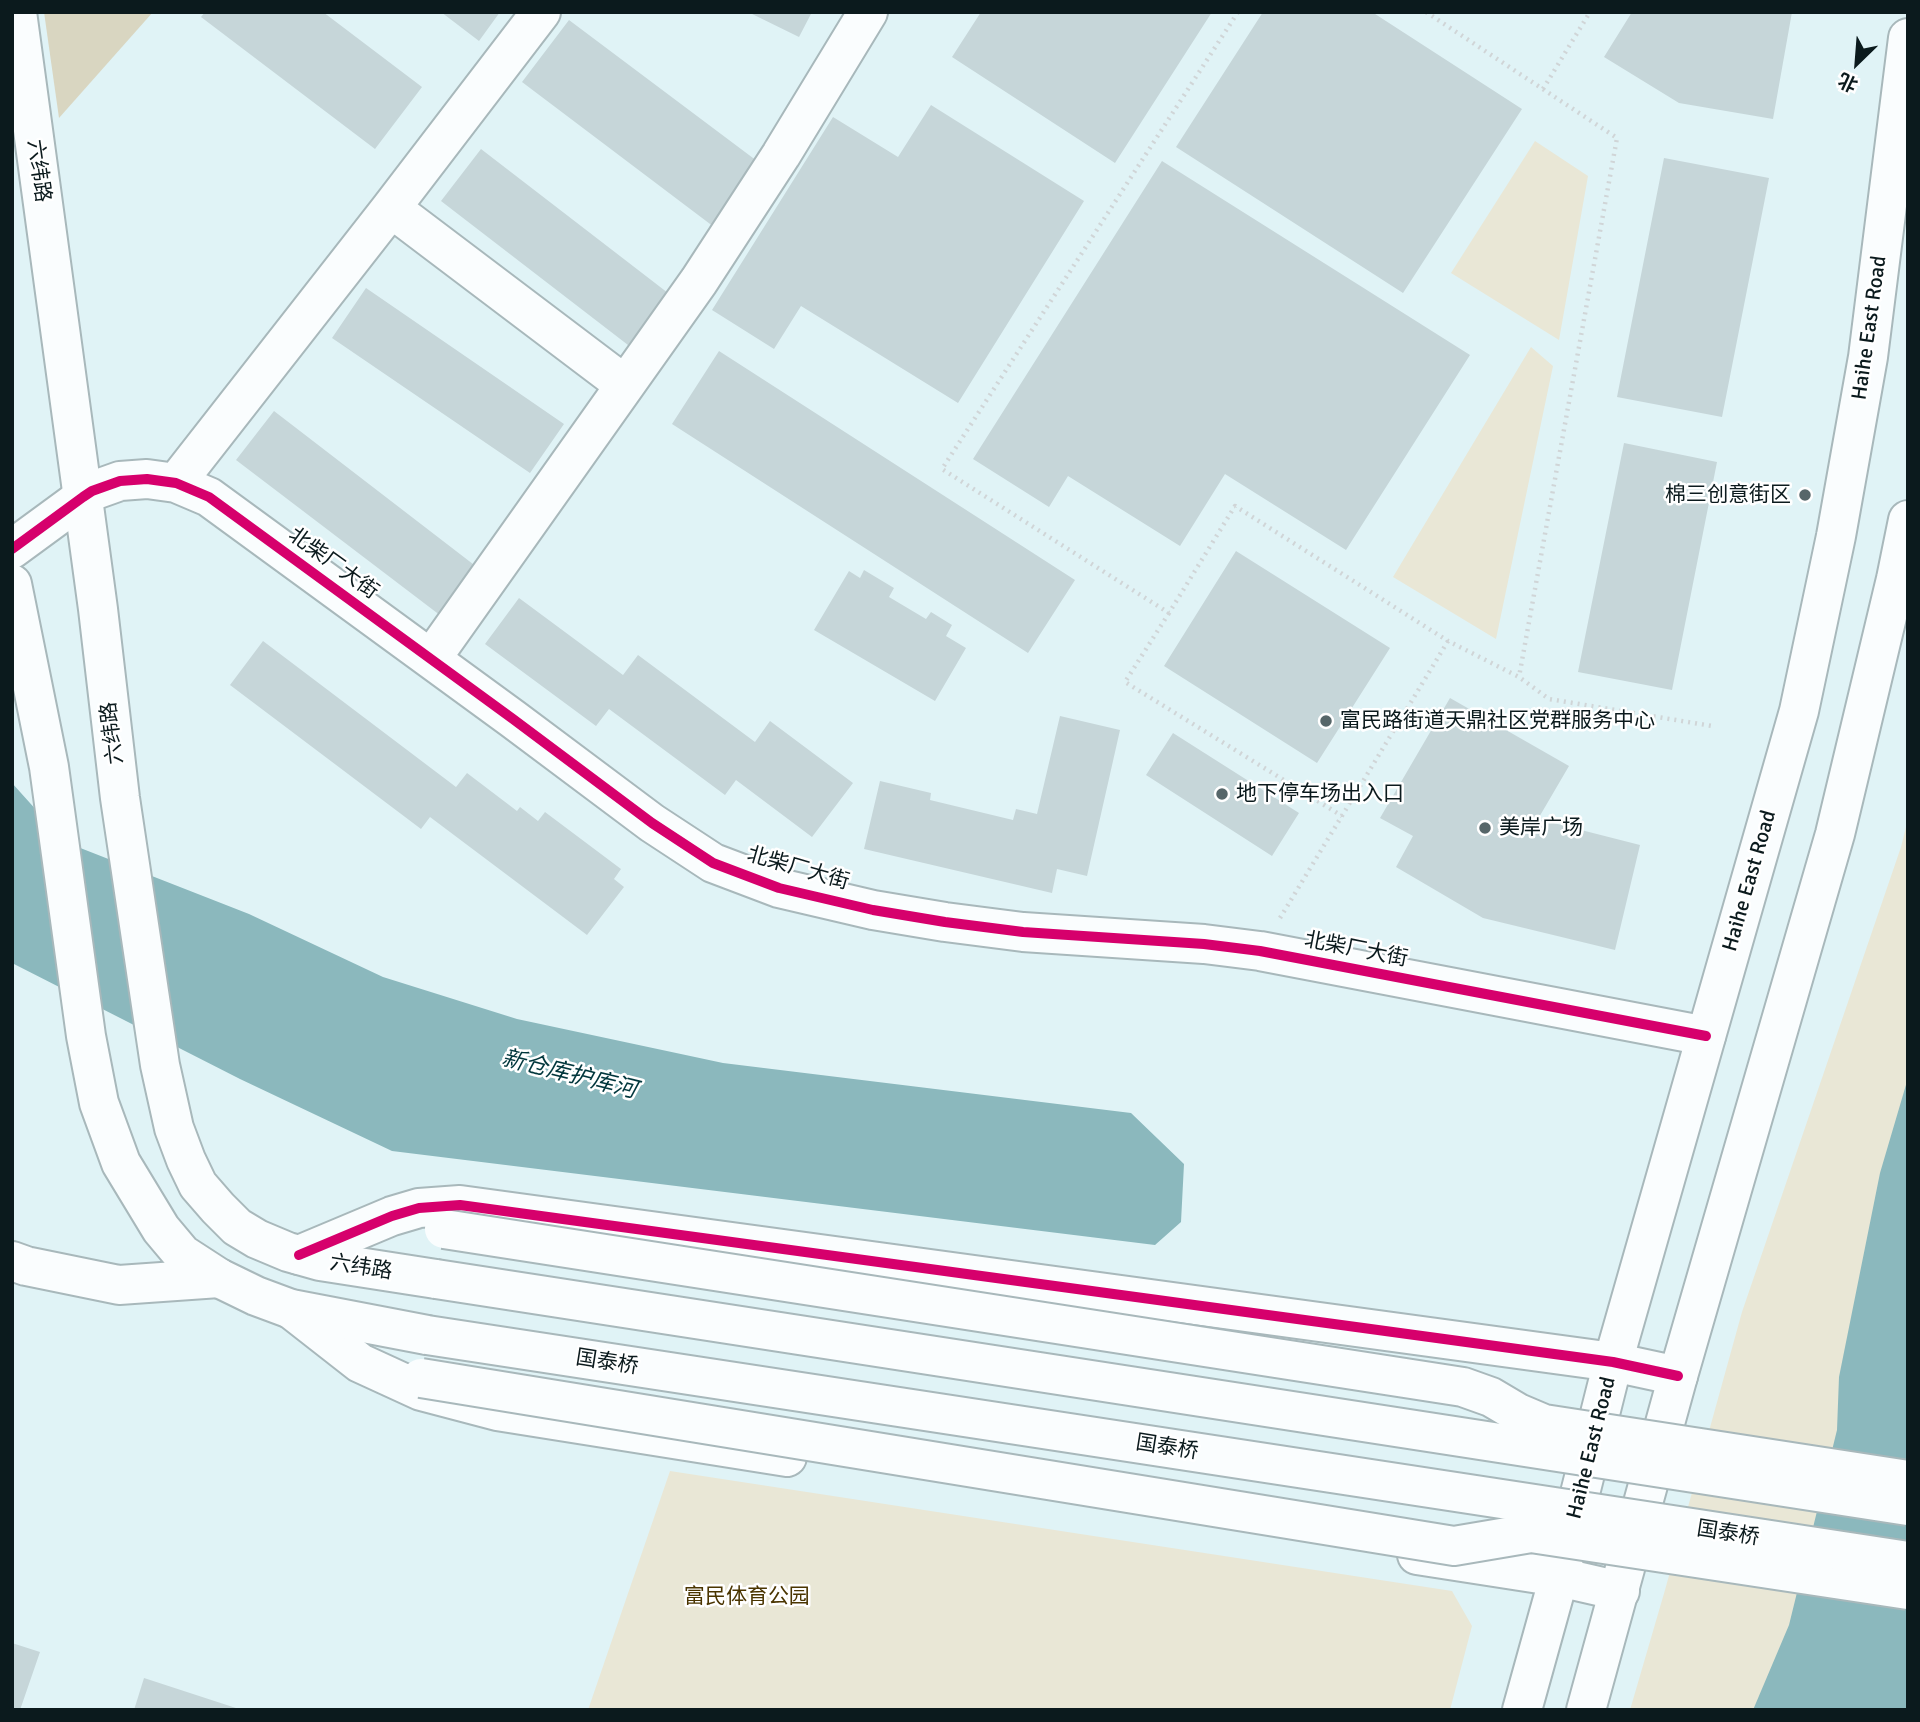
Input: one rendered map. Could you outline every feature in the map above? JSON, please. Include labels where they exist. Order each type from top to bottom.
[{"type":"main road","name":"六纬路","points":[[17,12],[120,797],[160,1065],[174,1128],[186,1160],[198,1185],[237,1227],[257,1239],[320,1261],[1908,1506]]},
{"type":"main road","points":[[176,484],[541,12]]},
{"type":"main road","points":[[431,659],[699,281],[781,155],[868,12]]},
{"type":"main road","name":"Haihe East Road","points":[[1522,1710],[1614,1362],[1799,711],[1836,536],[1868,358],[1908,38]]},
{"type":"main road","points":[[391,208],[625,385]]},
{"type":"main road","name":"北柴厂大街","points":[[12,549],[82,497],[120,481],[147,479],[176,484],[209,497],[652,823],[713,863],[779,888],[873,910],[1023,932],[1204,944],[1260,951],[1706,1036]]},
{"type":"main road","points":[[1586,1710],[1678,1376],[1835,834],[1908,520]]},
{"type":"main road","points":[[12,584],[49,767],[86,1036],[99,1103],[121,1163],[161,1229],[182,1254],[219,1279],[291,1309],[360,1363],[421,1391],[497,1411],[1559,1577],[1620,1591]]},
{"type":"main road","points":[[299,1255],[392,1216],[419,1208],[460,1205],[1614,1362],[1678,1376]]},
{"type":"main road","points":[[368,1226],[444,1229],[1462,1387],[1491,1397],[1544,1424],[1908,1480]]},
{"type":"main road","points":[[12,1261],[120,1284],[219,1279]]},
{"type":"main road","name":"国泰桥","points":[[291,1309],[427,1335],[1908,1561]]},
{"type":"main road","points":[[377,1370],[1411,1540],[1454,1546],[1531,1533],[1908,1590]]},
{"type":"path","points":[[1169,613],[942,469],[1238,12]]},
{"type":"path","points":[[1426,12],[1617,138],[1519,677]]},
{"type":"path","points":[[1543,89],[1590,12]]},
{"type":"path","points":[[1342,816],[1125,682],[1235,506],[1448,641],[1519,677],[1549,699],[1712,726]]},
{"type":"path","points":[[1260,951],[1448,641]]},
{"type":"green space","points":[[1535,141],[1588,176],[1559,340],[1451,273]]},
{"type":"green space","points":[[1531,347],[1553,366],[1496,639],[1393,577]]},
{"type":"green space","points":[[1908,819],[1908,1710],[1630,1710],[1742,1312],[1901,847]]},
{"type":"green space","name":"富民体育公园","points":[[670,1471],[1452,1591],[1472,1626],[1450,1710],[588,1710]]},
{"type":"shaded area","points":[[44,12],[153,12],[59,118]]},
{"type":"water","name":"新仓库护库河","points":[[12,783],[65,842],[249,914],[383,977],[517,1019],[723,1063],[1131,1113],[1184,1164],[1181,1222],[1155,1245],[392,1151],[240,1079],[12,963]]},
{"type":"water","points":[[1908,1078],[1908,1710],[1753,1710],[1789,1625],[1837,1430],[1839,1377],[1880,1173]]},
{"type":"building","points":[[205,12],[323,12],[422,87],[375,149],[201,17]]},
{"type":"building","points":[[441,12],[500,12],[479,41]]},
{"type":"building","points":[[748,12],[812,12],[799,37]]},
{"type":"building","points":[[981,12],[1212,12],[1115,163],[952,57]]},
{"type":"building","points":[[1263,12],[1372,12],[1522,109],[1403,293],[1176,147]]},
{"type":"building","points":[[1632,12],[1792,12],[1773,119],[1679,103],[1604,57]]},
{"type":"building","points":[[569,20],[765,167],[718,230],[522,82]]},
{"type":"building","points":[[931,105],[1084,201],[958,403],[801,306],[774,349],[712,310],[833,117],[898,157]]},
{"type":"building","points":[[481,149],[668,293],[628,345],[441,201]]},
{"type":"building","points":[[1664,158],[1769,178],[1722,417],[1617,397]]},
{"type":"building","points":[[1162,161],[1470,355],[1346,550],[1225,474],[1180,546],[1068,476],[1049,507],[973,459]]},
{"type":"building","points":[[366,288],[564,424],[530,473],[332,338]]},
{"type":"building","points":[[719,351],[1075,580],[1028,653],[672,424]]},
{"type":"building","points":[[274,411],[482,571],[445,619],[236,460]]},
{"type":"building","points":[[1624,443],[1717,462],[1672,690],[1578,672]]},
{"type":"building","points":[[1236,551],[1390,648],[1317,763],[1164,666]]},
{"type":"building","points":[[864,570],[894,588],[889,597],[926,619],[931,612],[952,625],[946,636],[966,648],[935,701],[814,630],[849,571],[860,578]]},
{"type":"building","points":[[519,598],[623,675],[638,655],[755,742],[770,721],[853,783],[812,837],[736,780],[725,795],[609,709],[596,726],[485,644]]},
{"type":"building","points":[[263,641],[456,787],[467,773],[517,811],[520,807],[538,821],[545,812],[621,869],[614,879],[624,887],[587,935],[430,817],[421,829],[230,685]]},
{"type":"building","name":"美岸广场","points":[[1450,698],[1569,766],[1538,819],[1640,845],[1615,950],[1483,918],[1396,867],[1413,836],[1380,818]]},
{"type":"building","points":[[1060,716],[1120,730],[1087,876],[1057,869],[1052,893],[864,849],[880,781],[931,793],[930,800],[1013,820],[1016,809],[1037,814]]},
{"type":"building","name":"地下停车场出入口","points":[[1173,733],[1299,813],[1272,856],[1146,775]]},
{"type":"building","points":[[12,1643],[40,1652],[20,1710],[12,1710]]},
{"type":"building","points":[[144,1678],[239,1709],[239,1710],[134,1710]]},
{"type":"cycle path","points":[[12,549],[92,491],[120,481],[147,479],[176,483],[209,497],[652,823],[713,863],[779,888],[873,910],[945,922],[1023,932],[1204,944],[1260,951],[1706,1036]]},
{"type":"cycle path","points":[[299,1255],[392,1216],[419,1208],[460,1205],[1613,1362],[1678,1376]]},
{"type":"place","name":"棉三创意街区","points":[[1805,495]]},
{"type":"place","name":"富民路街道天鼎社区党群服务中心","points":[[1326,721]]},
{"type":"place","name":"地下停车场出入口","points":[[1222,794]]},
{"type":"place","name":"美岸广场","points":[[1485,828]]}]
